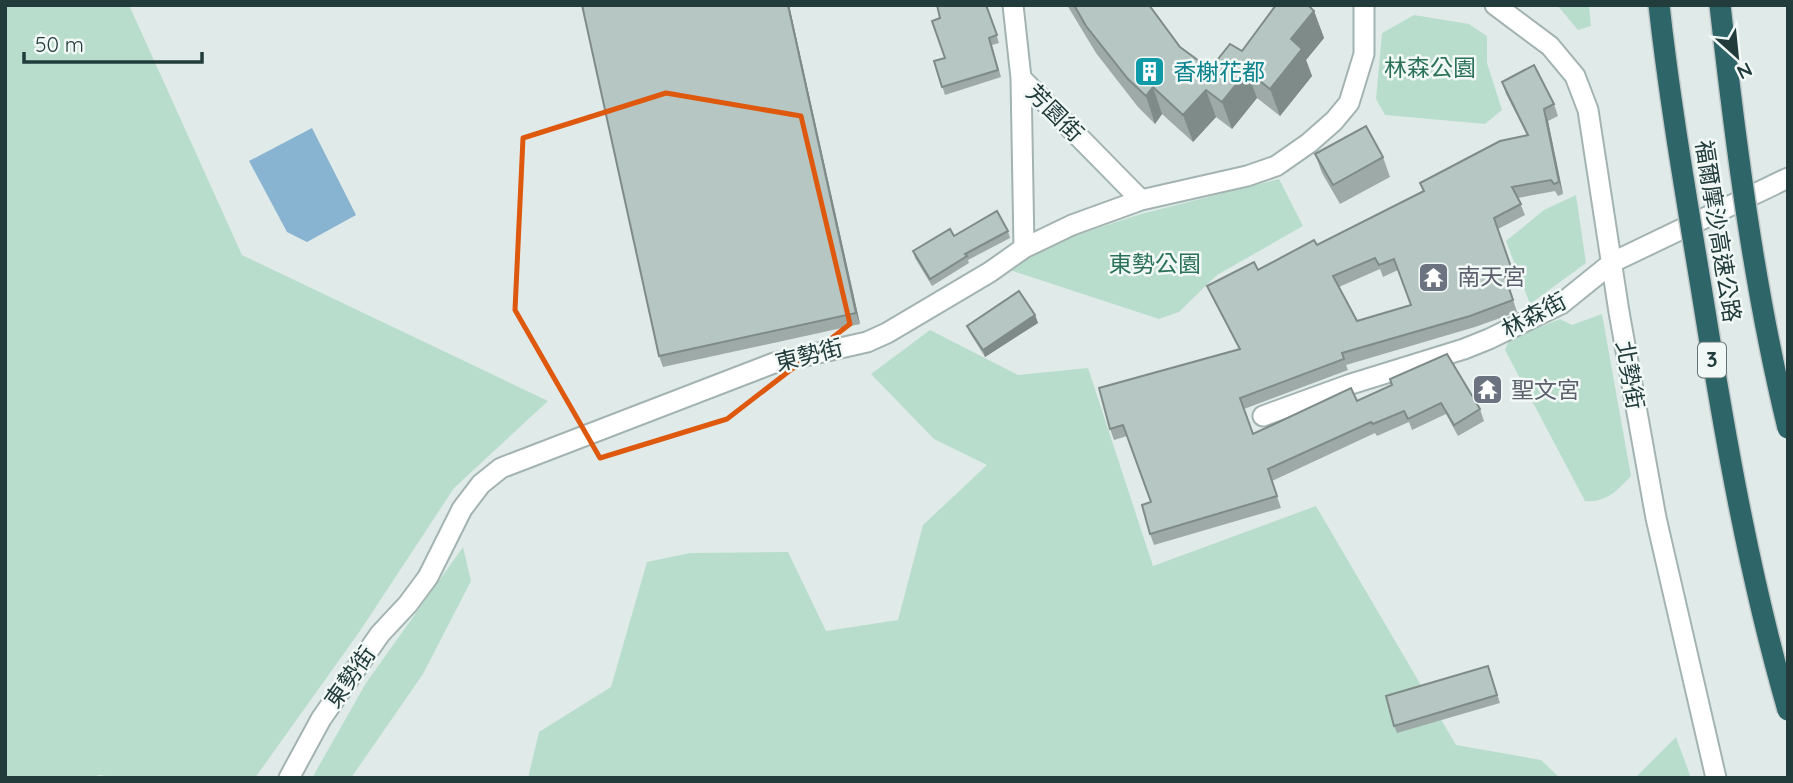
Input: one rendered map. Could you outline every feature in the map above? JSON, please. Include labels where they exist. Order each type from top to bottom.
[{"type":"highway","name":"福爾摩沙高速公路","points":[[1659,5],[1668,84],[1726,442],[1772,655],[1788,710]]},
{"type":"highway","name":"福爾摩沙高速公路","points":[[1720,5],[1755,272],[1788,428]]},
{"type":"street","name":"芳園街","points":[[1013,5],[1021,78],[1141,200]]},
{"type":"street","name":"東勢街","points":[[289,778],[321,719],[380,634],[428,577],[462,509],[481,484],[501,468],[774,363],[867,342],[990,272],[1024,248],[1072,225],[1141,200],[1247,176],[1276,166],[1309,143],[1334,121],[1349,103],[1364,54],[1364,5]]},
{"type":"street","name":"北勢街","points":[[1494,5],[1550,46],[1575,76],[1588,110],[1619,312],[1656,517],[1716,778]]},
{"type":"street","points":[[1021,78],[1024,248]]},
{"type":"street","name":"林森街","points":[[1263,416],[1489,339],[1561,304],[1613,262],[1788,178]]},
{"type":"highlighted area","points":[[666,93],[801,116],[850,324],[727,419],[600,458],[515,310],[523,138]]},
{"type":"green space","points":[[5,5],[129,5],[242,255],[548,401],[454,488],[360,631],[255,778],[120,778],[99,775],[93,778],[5,778]]},
{"type":"green space","points":[[1557,5],[1589,5],[1591,26],[1578,30]]},
{"type":"green space","name":"林森公園","points":[[1414,15],[1469,24],[1487,36],[1487,63],[1502,110],[1485,124],[1385,115],[1376,99],[1382,33]]},
{"type":"green space","name":"東勢公園","points":[[1279,179],[1303,226],[1217,275],[1179,312],[1159,319],[1010,270],[1049,244],[1141,214]]},
{"type":"green space","points":[[1576,195],[1586,263],[1530,304],[1506,241],[1544,210]]},
{"type":"green space","points":[[1602,314],[1631,476],[1605,498],[1585,501],[1505,350],[1509,340],[1560,319],[1572,325]]},
{"type":"green space","points":[[930,330],[1018,375],[1088,368],[1153,566],[1316,506],[1456,745],[1541,760],[1560,778],[528,778],[539,732],[611,687],[647,562],[690,553],[788,552],[826,631],[898,620],[923,525],[987,465],[934,439],[871,374]]},
{"type":"green space","points":[[463,547],[471,581],[423,674],[351,778],[312,778],[366,683]]},
{"type":"green space","points":[[1676,737],[1691,778],[1635,778]]},
{"type":"water","points":[[312,128],[356,215],[307,242],[287,232],[249,161]]},
{"type":"building","points":[[582,5],[788,5],[856,313],[659,356]]},
{"type":"building","points":[[937,5],[986,5],[997,35],[989,38],[998,70],[942,87],[934,61],[945,58],[932,21],[940,18]]},
{"type":"building","points":[[1074,5],[1149,5],[1180,47],[1210,69],[1230,44],[1242,51],[1276,5],[1308,5],[1314,11],[1291,39],[1302,49],[1270,89],[1247,71],[1222,102],[1206,90],[1183,115],[1153,87],[1146,96],[1128,79],[1086,26]]},
{"type":"building","points":[[1534,65],[1554,104],[1544,109],[1559,182],[1554,184],[1551,180],[1512,187],[1521,204],[1494,218],[1512,270],[1504,273],[1513,300],[1470,316],[1342,353],[1344,359],[1240,398],[1253,434],[1351,388],[1357,401],[1392,385],[1390,379],[1447,354],[1480,409],[1454,425],[1441,403],[1408,419],[1404,411],[1373,424],[1371,422],[1268,469],[1277,496],[1150,534],[1142,505],[1151,502],[1123,425],[1110,429],[1099,388],[1240,349],[1207,286],[1254,262],[1258,270],[1314,240],[1317,245],[1424,191],[1420,183],[1500,141],[1528,135],[1502,82]],"holes":[[[1375,258],[1379,265],[1394,259],[1411,305],[1357,321],[1333,276]]]},
{"type":"building","points":[[1366,126],[1383,157],[1333,185],[1315,154]]},
{"type":"building","points":[[997,211],[1008,231],[965,254],[967,256],[930,279],[913,251],[950,229],[954,236]]},
{"type":"building","points":[[1019,291],[1035,315],[983,350],[967,326]]},
{"type":"building","points":[[1488,666],[1497,695],[1394,726],[1386,696]]},
{"type":"place","name":"香榭花都","points":[[1150,72]]},
{"type":"place","name":"南天宮","points":[[1434,277]]},
{"type":"place","name":"聖文宮","points":[[1488,390]]}]
